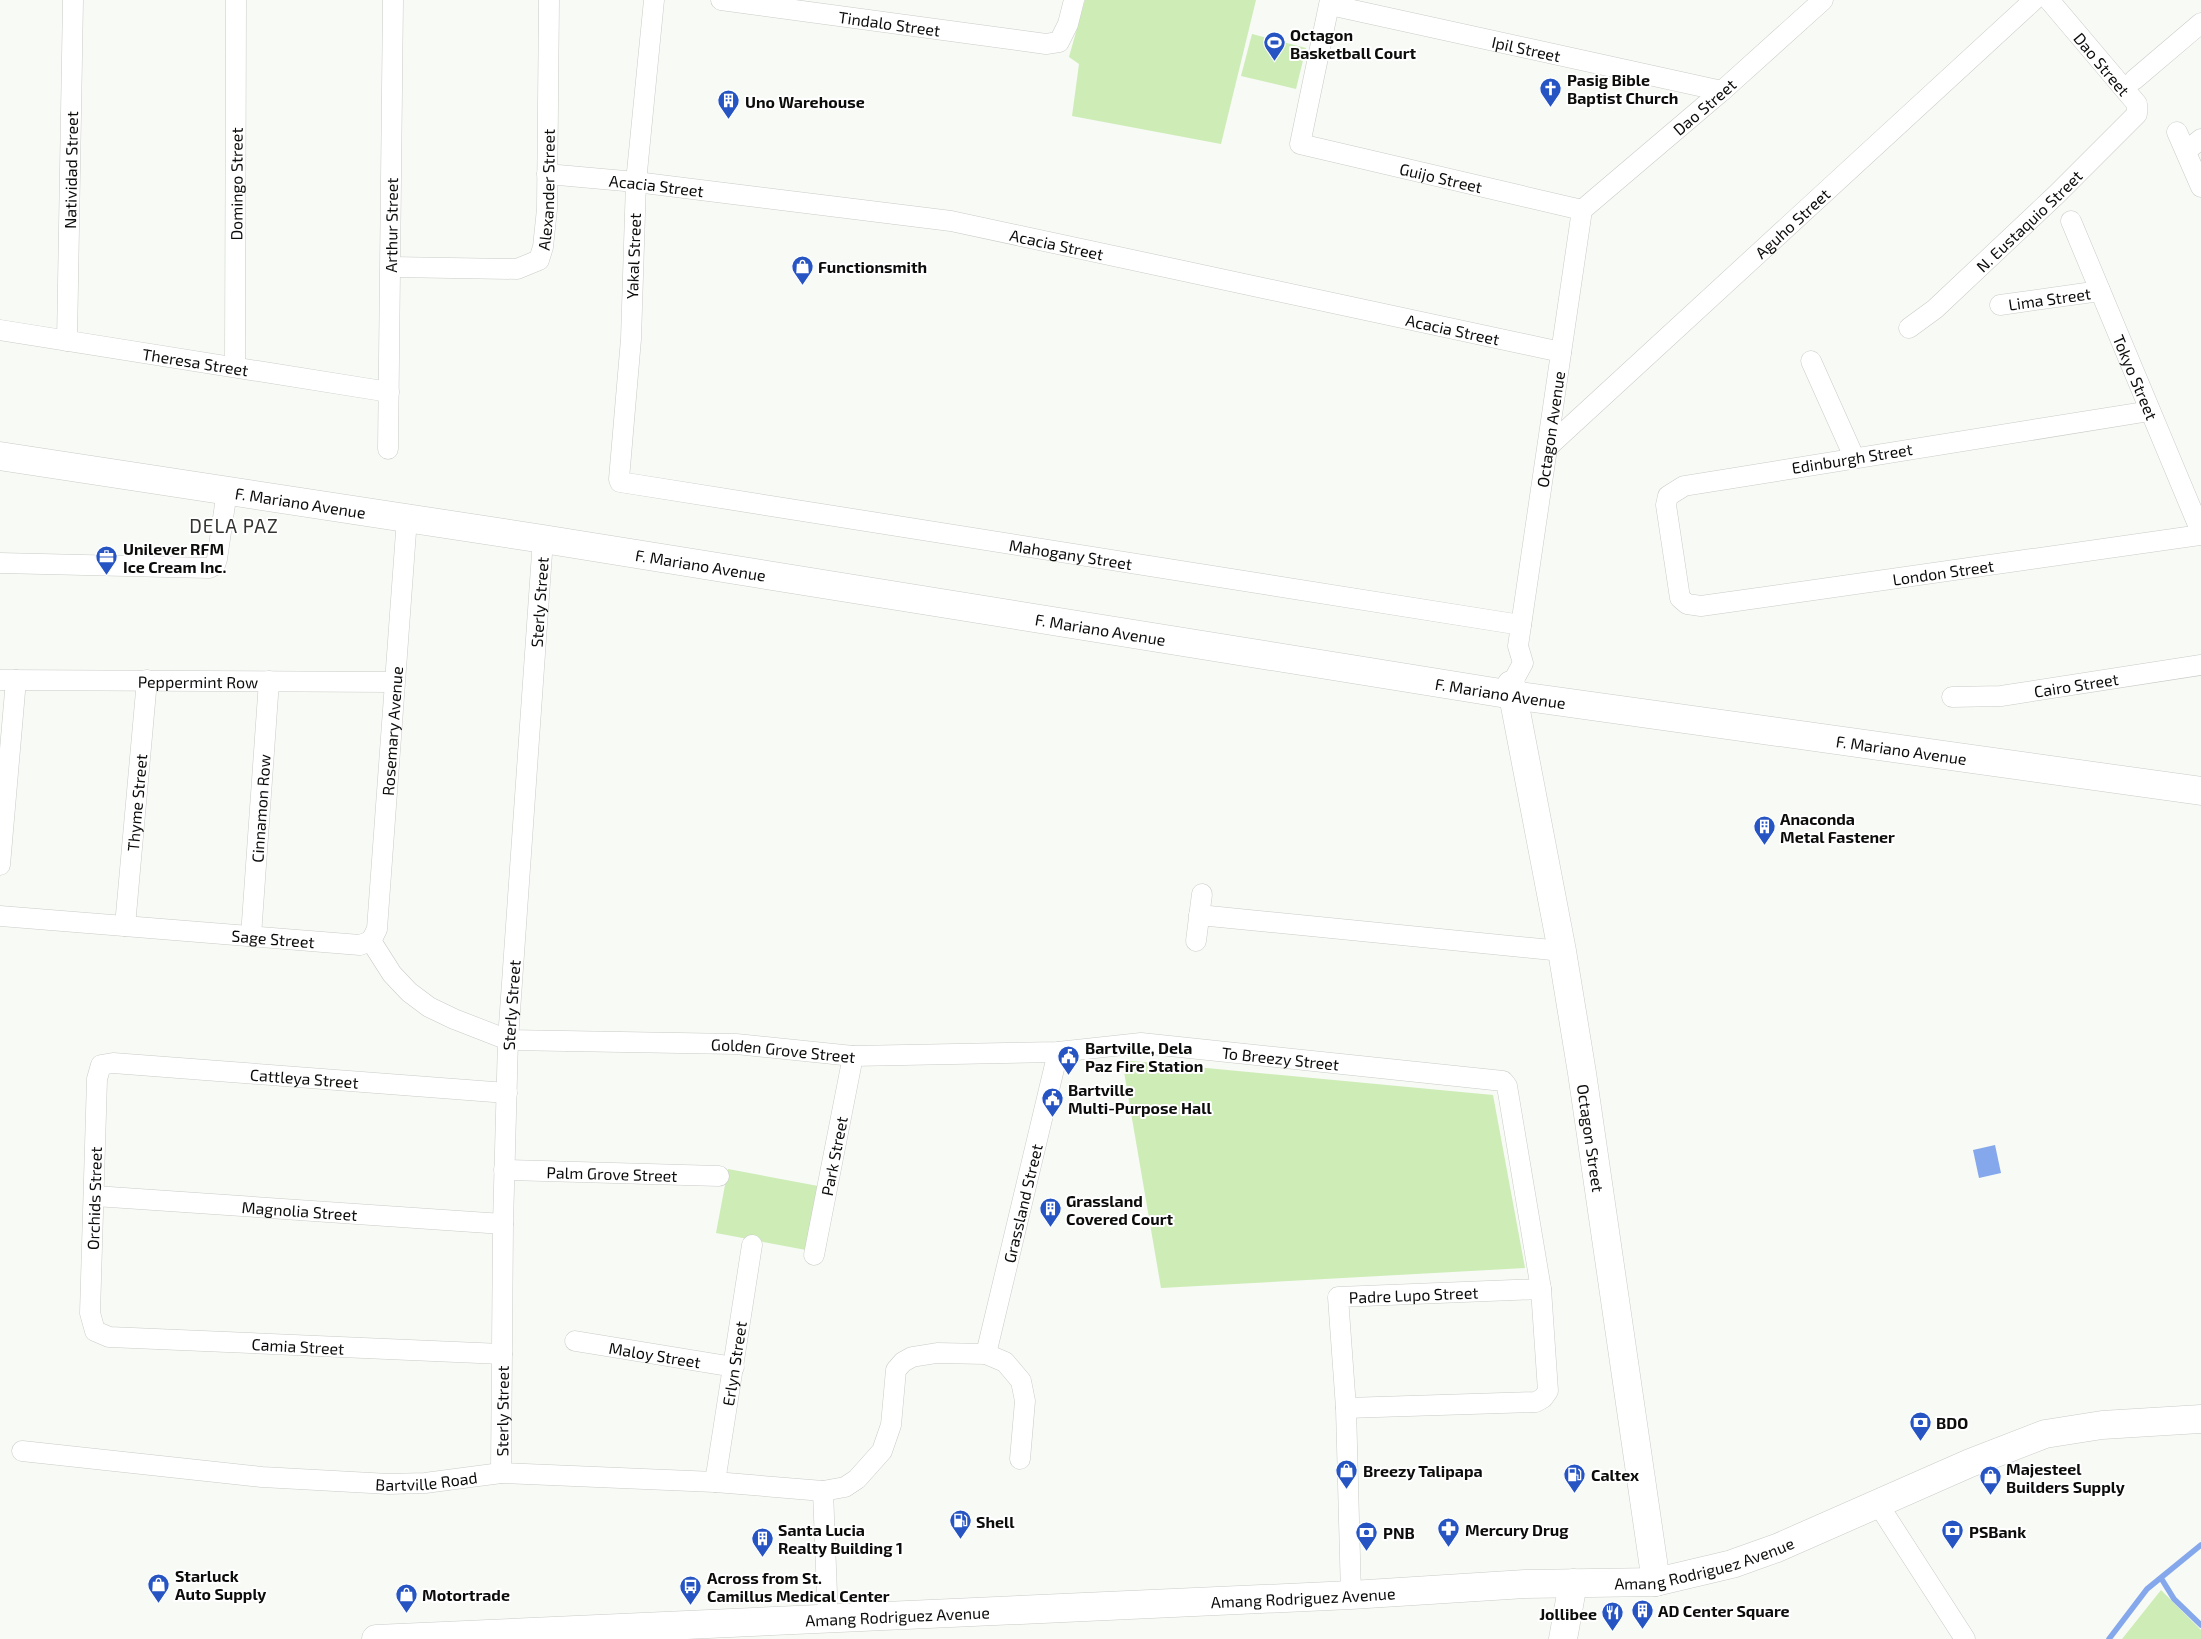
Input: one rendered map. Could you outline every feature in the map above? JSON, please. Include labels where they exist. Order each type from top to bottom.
[{"type":"street","name":"Natividad Street","points":[[67,340],[73,0]]},
{"type":"street","name":"Domingo Street","points":[[236,0],[236,366]]},
{"type":"street","name":"Arthur Street","points":[[388,450],[392,267],[393,0]]},
{"type":"street","name":"Alexander Street","points":[[392,267],[517,269],[539,260],[543,247],[547,174],[549,0]]},
{"type":"street","name":"Yakal Street","points":[[620,482],[631,339],[636,182],[654,0]]},
{"type":"street","name":"Tindalo Street","points":[[720,0],[1046,44],[1059,42],[1068,24],[1074,0]]},
{"type":"street","name":"Dao Street","points":[[1582,210],[1722,91],[1823,0]]},
{"type":"street","name":"Aguho Street","points":[[1549,446],[2034,0]]},
{"type":"street","name":"Dao Street","points":[[2049,0],[2137,104]]},
{"type":"street","name":"Ipil Street","points":[[1330,2],[1722,91]]},
{"type":"street","name":"Guijo Street","points":[[1330,2],[1300,144],[1582,210]]},
{"type":"street","points":[[2134,80],[2201,23]]},
{"type":"street","name":"N. Eustaquio Street","points":[[1909,328],[1935,309],[2056,195],[2137,114],[2137,104]]},
{"type":"street","points":[[2177,132],[2193,145],[2201,187]]},
{"type":"street","name":"Acacia Street","points":[[547,174],[636,182],[952,222],[1561,352]]},
{"type":"street","name":"Octagon Avenue","points":[[1512,690],[1506,660],[1518,646],[1549,446],[1582,210]]},
{"type":"street","name":"Tokyo Street","points":[[2071,221],[2201,534]]},
{"type":"street","name":"Lima Street","points":[[2000,305],[2100,291]]},
{"type":"street","name":"Theresa Street","points":[[0,330],[236,366],[389,392]]},
{"type":"street","points":[[1811,361],[1854,457]]},
{"type":"street","name":"Edinburgh Street","points":[[1687,604],[1680,598],[1678,590],[1666,505],[1668,496],[1684,486],[1854,457],[2150,411]]},
{"type":"street","name":"F. Mariano Avenue","points":[[0,456],[1512,690],[2201,791]]},
{"type":"street","name":"Mahogany Street","points":[[620,482],[1521,624]]},
{"type":"street","points":[[0,563],[210,568],[215,565],[217,559],[227,491]]},
{"type":"street","name":"Rosemary Avenue","points":[[371,941],[377,929],[407,518]]},
{"type":"street","name":"London Street","points":[[1687,604],[1701,606],[2201,534]]},
{"type":"street","name":"Sterly Street","points":[[501,1473],[503,1224],[508,1040],[543,539]]},
{"type":"street","name":"Cairo Street","points":[[1952,697],[2001,696],[2201,665]]},
{"type":"street","points":[[0,865],[8,680]]},
{"type":"street","name":"Peppermint Row","points":[[8,680],[394,682]]},
{"type":"street","name":"Thyme Street","points":[[124,926],[147,680]]},
{"type":"street","name":"Cinnamon Row","points":[[251,936],[269,681]]},
{"type":"street","name":"Octagon Street","points":[[1512,690],[1562,952],[1611,1259],[1656,1582]]},
{"type":"street","points":[[1196,941],[1202,894]]},
{"type":"street","points":[[1199,915],[1562,952]]},
{"type":"street","name":"Sage Street","points":[[0,916],[360,945],[371,941]]},
{"type":"street","points":[[371,941],[392,974],[409,992],[429,1007],[508,1040]]},
{"type":"street","name":"Golden Grove Street","points":[[508,1040],[736,1044],[853,1056],[1058,1052]]},
{"type":"street","name":"To Breezy Street","points":[[1058,1052],[1141,1043],[1503,1081],[1507,1086],[1541,1289]]},
{"type":"street","name":"Grassland Street","points":[[986,1354],[1058,1052]]},
{"type":"street","name":"Park Street","points":[[814,1255],[853,1056]]},
{"type":"street","name":"Cattleya Street","points":[[101,1065],[113,1063],[507,1093]]},
{"type":"street","name":"Orchids Street","points":[[95,1331],[90,1313],[97,1079],[101,1065]]},
{"type":"street","name":"Palm Grove Street","points":[[504,1170],[719,1176]]},
{"type":"street","name":"Magnolia Street","points":[[95,1196],[503,1224]]},
{"type":"street","name":"Erlyn Street","points":[[715,1482],[752,1245]]},
{"type":"street","points":[[1346,1408],[1536,1402],[1543,1398],[1548,1391],[1541,1289]]},
{"type":"street","name":"Padre Lupo Street","points":[[1351,1595],[1346,1408],[1338,1296],[1541,1289]]},
{"type":"street","name":"Camia Street","points":[[95,1331],[108,1337],[502,1354]]},
{"type":"street","name":"Maloy Street","points":[[575,1341],[734,1367]]},
{"type":"street","points":[[828,1620],[823,1491],[846,1487],[857,1479],[882,1451],[891,1425],[896,1370],[903,1362],[912,1357],[937,1352],[986,1354],[1005,1362],[1021,1381],[1025,1401],[1020,1459]]},
{"type":"street","name":"Amang Rodriguez Avenue","points":[[376,1639],[828,1620],[1572,1583],[1656,1582],[1743,1560],[1815,1532],[1970,1463],[2045,1434],[2102,1425],[2201,1419]]},
{"type":"street","name":"Bartville Road","points":[[22,1451],[262,1477],[389,1484],[425,1483],[501,1473],[715,1482],[823,1491]]},
{"type":"street","points":[[1878,1504],[1965,1639]]},
{"type":"street","points":[[1563,1639],[1572,1583]]},
{"type":"green space","points":[[1085,0],[1256,0],[1221,144],[1072,116],[1079,64],[1069,57]]},
{"type":"green space","name":"Octagon Basketball Court","points":[[1252,34],[1306,48],[1296,89],[1241,76]]},
{"type":"green space","points":[[1122,1060],[1493,1095],[1525,1268],[1161,1288]]},
{"type":"green space","points":[[728,1169],[818,1186],[806,1250],[716,1233]]},
{"type":"green space","points":[[2161,1590],[2201,1630],[2201,1639],[2122,1639]]},
{"type":"water","points":[[1995,1145],[2001,1173],[1979,1178],[1973,1150]]},
{"type":"waterway","points":[[2109,1639],[2147,1589],[2201,1545]]},
{"type":"waterway","points":[[2161,1578],[2174,1599],[2201,1625]]},
{"type":"place","name":"Octagon Basketball Court","points":[[1274,62]]},
{"type":"place","name":"Pasig Bible Baptist Church","points":[[1551,107]]},
{"type":"place","name":"Uno Warehouse","points":[[729,120]]},
{"type":"place","name":"Functionsmith","points":[[802,285]]},
{"type":"place","name":"Unilever RFM Ice Cream Inc.","points":[[107,576]]},
{"type":"place","name":"Anaconda Metal Fastener","points":[[1764,846]]},
{"type":"place","name":"Bartville, Dela Paz Fire Station","points":[[1069,1075]]},
{"type":"place","name":"Bartville Multi-Purpose Hall","points":[[1052,1117]]},
{"type":"place","name":"Grassland Covered Court","points":[[1050,1228]]},
{"type":"place","name":"BDO","points":[[1920,1441]]},
{"type":"place","name":"Breezy Talipapa","points":[[1347,1489]]},
{"type":"place","name":"Caltex","points":[[1575,1493]]},
{"type":"place","name":"Majesteel Builders Supply","points":[[1990,1496]]},
{"type":"place","name":"Shell","points":[[960,1540]]},
{"type":"place","name":"Mercury Drug","points":[[1449,1548]]},
{"type":"place","name":"PSBank","points":[[1953,1550]]},
{"type":"place","name":"PNB","points":[[1367,1551]]},
{"type":"place","name":"Santa Lucia Realty Building 1","points":[[762,1557]]},
{"type":"place","name":"Starluck Auto Supply","points":[[159,1603]]},
{"type":"place","name":"Across from St. Camillus Medical Center","points":[[691,1605]]},
{"type":"place","name":"Motortrade","points":[[406,1613]]},
{"type":"place","name":"AD Center Square","points":[[1642,1629]]},
{"type":"place","name":"Jollibee","points":[[1613,1632]]},
{"type":"district","name":"DELA PAZ","points":[[234,525]]}]
